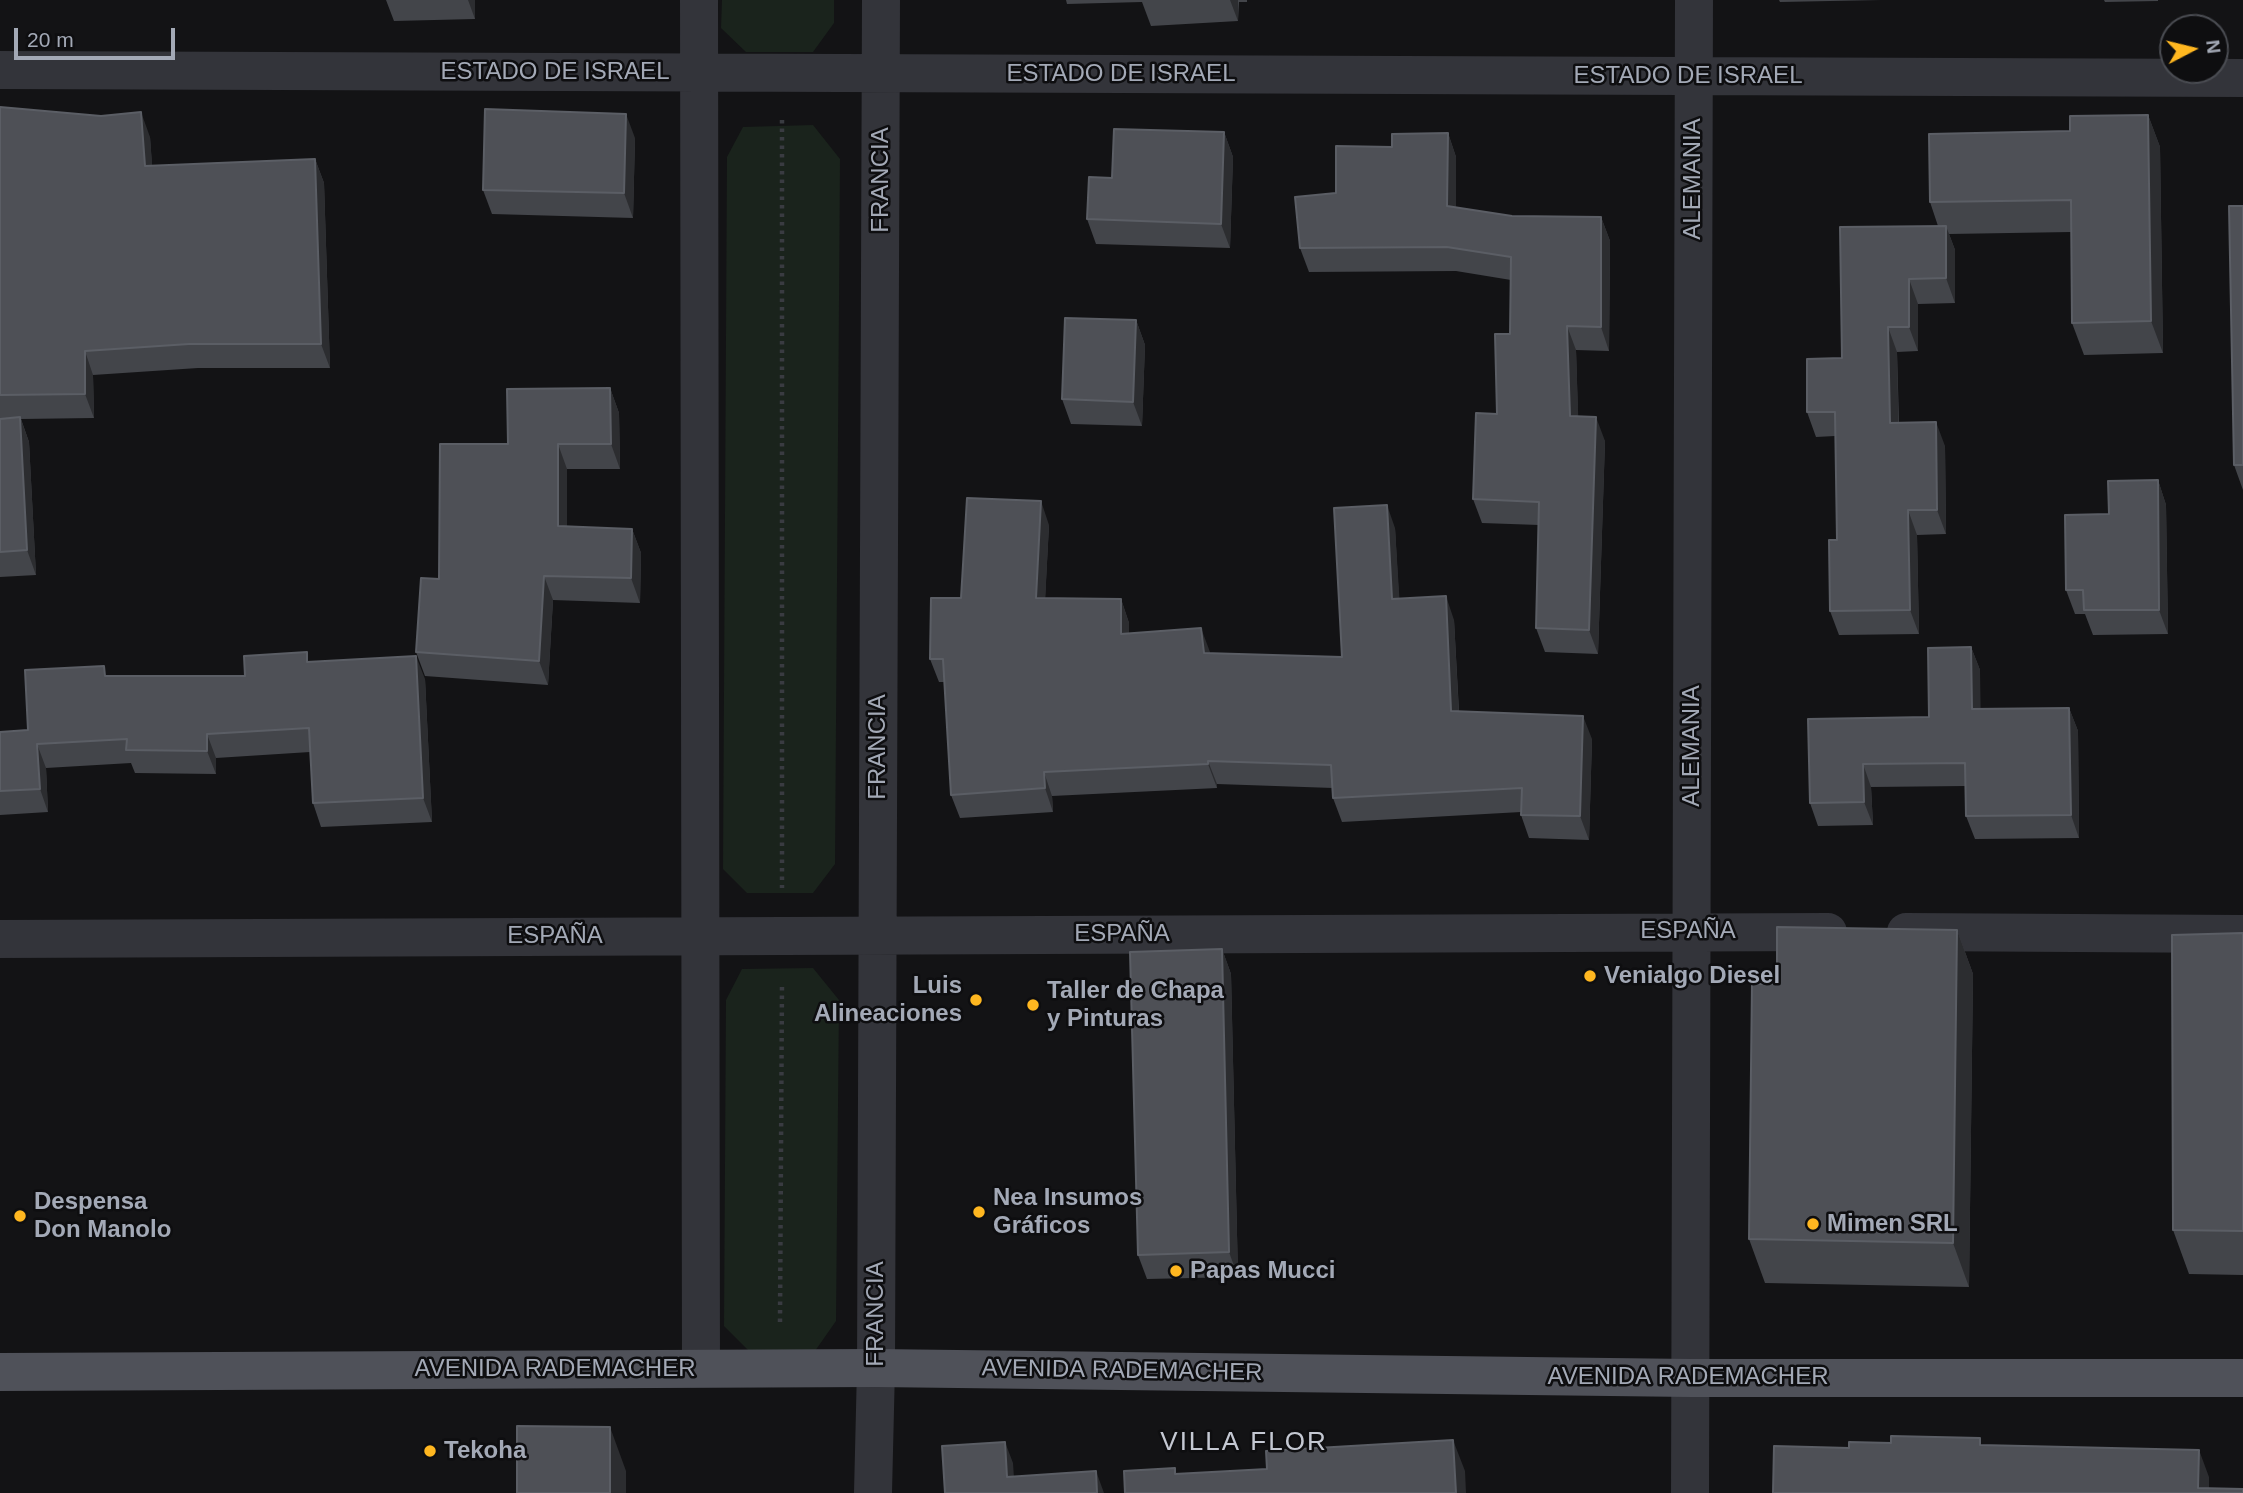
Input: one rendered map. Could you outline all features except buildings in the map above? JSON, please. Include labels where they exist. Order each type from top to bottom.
[{"type":"main road","name":"AVENIDA RADEMACHER","points":[[0,1372],[876,1368],[1690,1378],[2243,1378]]},
{"type":"street","points":[[699,0],[701,1368]]},
{"type":"street","name":"FRANCIA","points":[[873,1493],[876,1368],[881,0]]},
{"type":"street","name":"ALEMANIA","points":[[1690,1493],[1693,0]]},
{"type":"street","name":"ESTADO DE ISRAEL","points":[[0,70],[2243,78]]},
{"type":"street","name":"ESPAÑA","points":[[0,939],[1691,931],[2243,934]]},
{"type":"path","points":[[779,1368],[782,73]]},
{"type":"shaded area","points":[[722,0],[834,0],[834,23],[813,52],[746,52],[721,28]]},
{"type":"shaded area","points":[[813,125],[840,159],[835,864],[813,893],[747,893],[723,869],[727,157],[743,127]]},
{"type":"shaded area","points":[[813,968],[839,1000],[836,1321],[815,1351],[748,1350],[724,1326],[726,1000],[742,969]]},
{"type":"place","name":"Venialgo Diesel","points":[[1590,976]]},
{"type":"place","name":"Luis Alineaciones","points":[[976,1000]]},
{"type":"place","name":"Taller de Chapa y Pinturas","points":[[1033,1005]]},
{"type":"place","name":"Nea Insumos Gráficos","points":[[979,1212]]},
{"type":"place","name":"Despensa Don Manolo","points":[[20,1216]]},
{"type":"place","name":"Mimen SRL","points":[[1813,1224]]},
{"type":"place","name":"Papas Mucci","points":[[1176,1271]]},
{"type":"place","name":"Tekoha","points":[[430,1451]]},
{"type":"district","name":"VILLA FLOR","points":[[1244,1443]]}]
